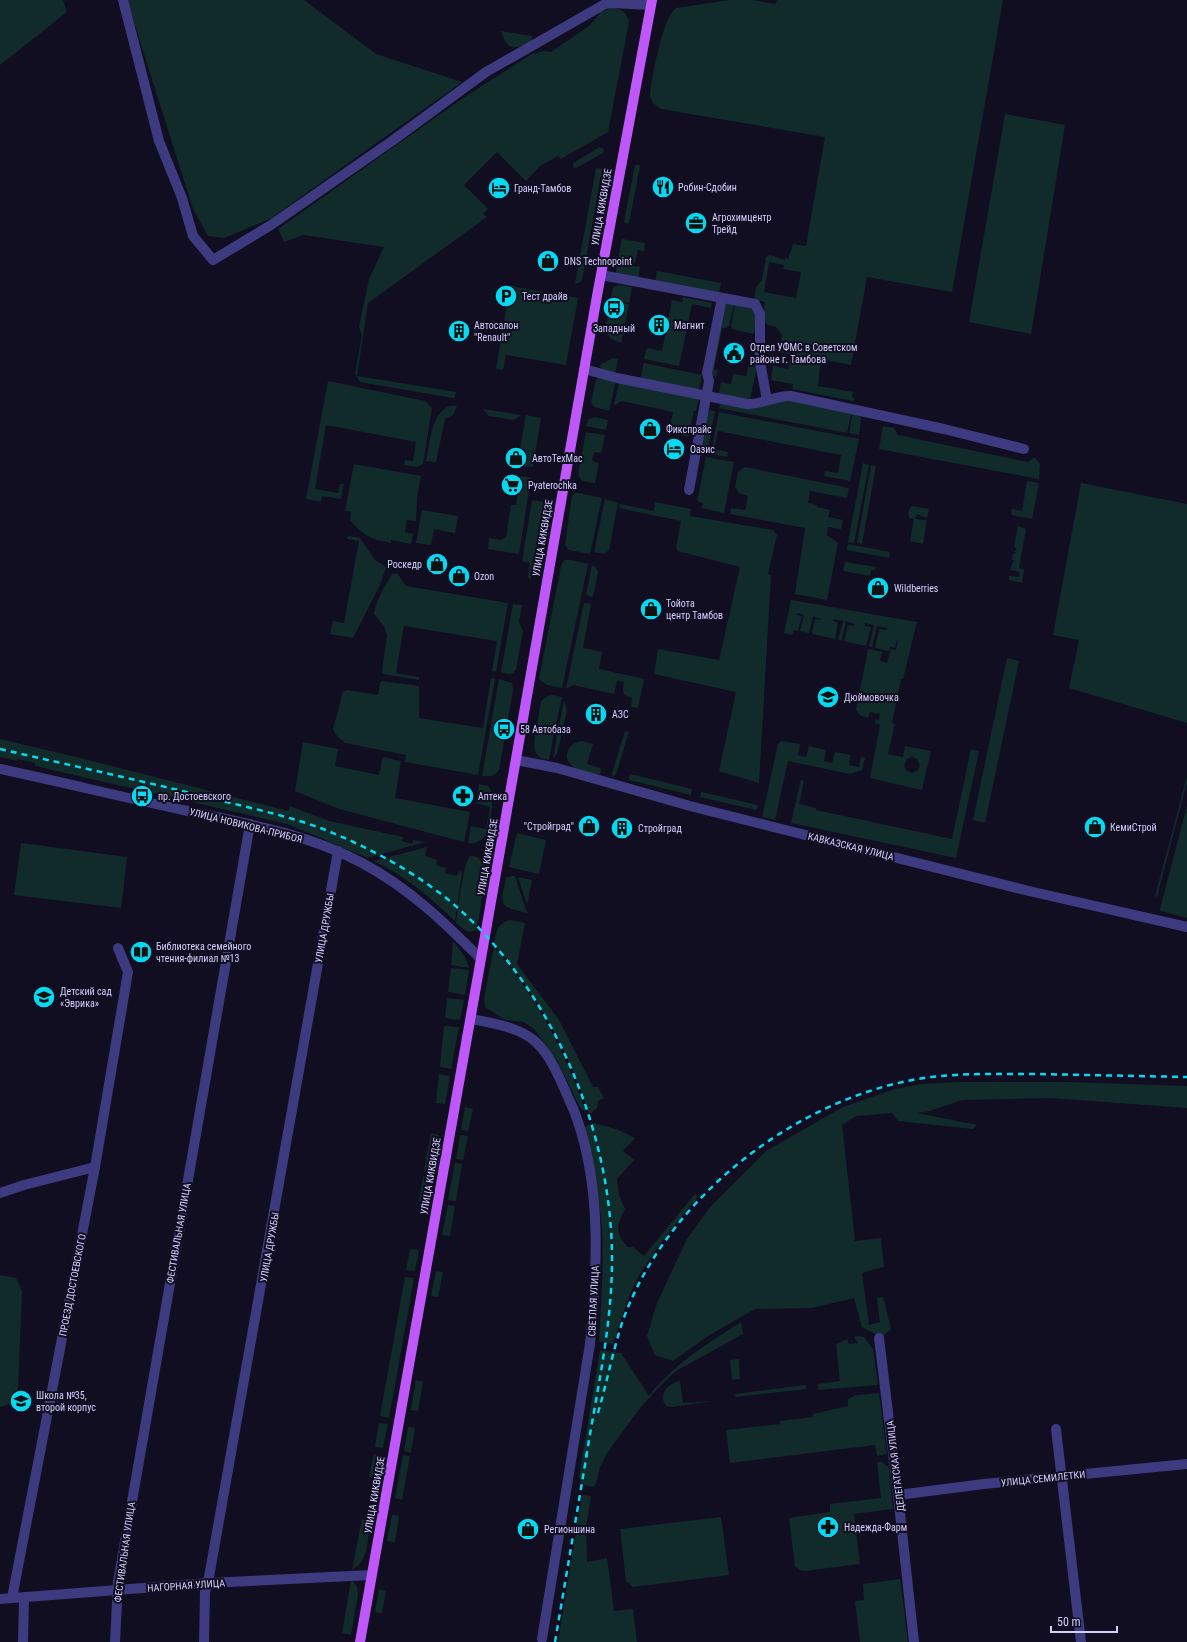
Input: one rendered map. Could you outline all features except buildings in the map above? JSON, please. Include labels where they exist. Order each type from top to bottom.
[{"type":"main road","name":"УЛИЦА КИКВИДЗЕ","points":[[360,1642],[471,1019],[584,369],[651,2]]},
{"type":"street","points":[[123,0],[159,141],[182,198],[193,236],[212,260],[278,220],[392,141],[486,72],[605,4],[651,2]]},
{"type":"street","points":[[601,275],[722,298],[752,302],[755,304],[759,310],[761,322],[760,362],[767,400]]},
{"type":"street","points":[[689,490],[710,381],[707,373],[722,298]]},
{"type":"street","points":[[584,369],[617,378],[747,404],[756,404],[779,396],[791,396],[944,429],[1024,449]]},
{"type":"street","name":"КАВКАЗСКАЯ УЛИЦА","points":[[516,760],[557,768],[690,806],[1023,890],[1187,927]]},
{"type":"street","name":"УЛИЦА НОВИКОВА-ПРИБОЯ","points":[[0,769],[289,833],[338,852],[362,862],[413,895],[433,911],[481,959]]},
{"type":"street","name":"ФЕСТИВАЛЬНАЯ УЛИЦА","points":[[115,1642],[117,1589],[250,824]]},
{"type":"street","name":"УЛИЦА ДРУЖБЫ","points":[[204,1642],[205,1592],[208,1583],[266,1263],[338,852]]},
{"type":"street","name":"ПРОЕЗД ДОСТОЕВСКОГО","points":[[12,1598],[95,1167],[128,972],[118,948]]},
{"type":"street","name":"СВЕТЛАЯ УЛИЦА","points":[[471,1019],[508,1027],[522,1033],[538,1044],[548,1058],[577,1119],[586,1154],[593,1197],[595,1222],[595,1280],[589,1351],[542,1639]]},
{"type":"street","points":[[0,1193],[24,1185],[95,1167]]},
{"type":"street","name":"ДЕЛЕГАТСКАЯ УЛИЦА","points":[[879,1338],[914,1642]]},
{"type":"street","points":[[1056,1429],[1082,1642]]},
{"type":"street","name":"УЛИЦА СЕМИЛЕТКИ","points":[[898,1495],[984,1484],[1187,1464]]},
{"type":"street","name":"НАГОРНАЯ УЛИЦА","points":[[0,1599],[208,1583],[371,1575]]},
{"type":"street","points":[[23,1642],[24,1598]]},
{"type":"green space","points":[[0,0],[63,0],[67,12],[0,65]]},
{"type":"green space","points":[[127,0],[304,0],[376,54],[462,82],[270,219],[224,238],[208,236],[193,209]]},
{"type":"green space","points":[[730,0],[753,0],[775,4],[777,0],[1003,0],[952,292],[867,277],[851,365],[821,359],[818,386],[853,392],[852,396],[855,399],[853,401],[792,389],[793,384],[771,380],[773,366],[788,369],[791,355],[779,352],[782,335],[776,327],[767,324],[763,319],[765,302],[754,300],[756,287],[762,280],[766,257],[770,255],[785,260],[785,258],[788,259],[793,244],[806,246],[825,137],[661,109],[653,103],[650,97],[658,49],[671,13],[676,8]],"holes":[[[769,262],[784,265],[783,269],[801,272],[796,298],[764,292]]]},
{"type":"green space","points":[[612,8],[619,9],[624,12],[629,22],[608,132],[561,159],[558,156],[540,166],[526,181],[497,152],[464,185],[488,209],[483,214],[487,217],[368,303],[357,376],[456,392],[455,397],[453,398],[360,382],[355,374],[362,335],[359,327],[369,279],[384,247],[303,235],[284,242],[278,229],[463,98],[532,54],[544,51],[551,52],[589,26],[601,12]]},
{"type":"green space","points":[[501,31],[532,36],[531,41],[526,45],[515,47],[509,46]]},
{"type":"green space","points":[[1005,114],[1065,125],[1031,334],[969,322]]},
{"type":"green space","points":[[600,147],[604,149],[603,153],[576,168],[573,167],[573,163]]},
{"type":"green space","points":[[635,165],[640,166],[629,223],[627,224],[624,222]]},
{"type":"green space","points":[[596,168],[602,169],[583,275],[581,282],[575,284]]},
{"type":"green space","points":[[622,239],[645,243],[644,251],[638,250],[635,263],[618,260]]},
{"type":"green space","points":[[617,263],[640,267],[638,279],[618,274],[616,272]]},
{"type":"green space","points":[[657,271],[721,283],[719,294],[655,282]]},
{"type":"green space","points":[[619,285],[632,287],[629,303],[611,298],[613,287]]},
{"type":"green space","points":[[510,286],[578,298],[566,365],[506,355],[503,370],[496,369]]},
{"type":"green space","points":[[683,297],[712,303],[711,308],[692,304],[679,366],[644,359],[647,348],[662,351],[672,300],[682,302]]},
{"type":"green space","points":[[618,302],[629,304],[621,343],[611,339],[604,328],[610,312],[616,313]]},
{"type":"green space","points":[[723,304],[734,304],[729,326],[727,326],[727,328],[722,328],[714,369],[718,371],[717,376],[710,375]]},
{"type":"green space","points":[[735,304],[755,308],[758,316],[754,334],[732,329],[731,327]]},
{"type":"green space","points":[[613,358],[618,359],[615,374],[603,370],[600,367],[601,364]]},
{"type":"green space","points":[[644,363],[702,375],[699,391],[640,379]]},
{"type":"green space","points":[[749,364],[757,367],[750,399],[718,396],[721,382],[731,384],[733,374],[746,376]]},
{"type":"green space","points":[[599,378],[616,381],[609,411],[594,407],[591,402],[596,380]]},
{"type":"green space","points":[[328,381],[425,401],[432,408],[423,464],[417,467],[404,465],[405,460],[413,461],[416,442],[326,425],[315,489],[338,493],[340,484],[344,484],[341,499],[322,496],[321,502],[306,499]]},
{"type":"green space","points":[[619,382],[699,399],[696,411],[694,411],[688,437],[669,432],[673,412],[622,401],[614,405]]},
{"type":"green space","points":[[787,399],[852,411],[847,433],[719,408],[721,403]]},
{"type":"green space","points":[[450,406],[457,406],[453,415],[445,419],[436,462],[426,461],[432,429],[435,422],[439,415]]},
{"type":"green space","points":[[483,409],[521,415],[514,420],[489,416]]},
{"type":"green space","points":[[708,410],[715,411],[707,453],[700,452]]},
{"type":"green space","points":[[853,411],[861,418],[859,435],[849,433]]},
{"type":"green space","points":[[719,412],[859,439],[850,481],[824,476],[825,471],[838,473],[841,455],[718,431],[714,449],[728,452],[727,457],[711,454]]},
{"type":"green space","points":[[526,415],[541,418],[533,467],[522,466],[525,449],[520,449]]},
{"type":"green space","points":[[594,417],[608,420],[606,430],[586,426],[588,420]]},
{"type":"green space","points":[[883,426],[894,428],[898,435],[1028,462],[1035,458],[1040,464],[1039,479],[879,449]]},
{"type":"green space","points":[[586,432],[605,435],[601,453],[594,452],[592,461],[599,463],[595,483],[582,481],[578,474]]},
{"type":"green space","points":[[706,457],[734,462],[724,513],[702,508],[703,503],[697,501]]},
{"type":"green space","points":[[863,463],[869,465],[854,543],[848,542]]},
{"type":"green space","points":[[354,464],[421,476],[417,498],[416,521],[407,520],[405,532],[413,534],[411,544],[391,540],[391,543],[378,540],[363,533],[350,520],[351,512],[345,511]]},
{"type":"green space","points":[[871,465],[876,466],[862,544],[857,543]]},
{"type":"green space","points":[[745,467],[849,488],[847,498],[810,491],[808,503],[830,510],[828,517],[843,520],[841,529],[828,527],[827,535],[838,543],[827,600],[795,594],[805,528],[730,514],[731,508],[745,510],[748,496],[739,493],[735,487],[738,472]]},
{"type":"green space","points":[[521,476],[531,478],[519,554],[488,549],[489,538],[501,540],[506,537],[511,505],[516,505]]},
{"type":"green space","points":[[1027,481],[1039,483],[1032,519],[1011,515],[1012,509],[1022,511]]},
{"type":"green space","points":[[1081,483],[1187,504],[1187,723],[1069,688],[1079,640],[1053,635]]},
{"type":"green space","points":[[575,493],[602,498],[590,554],[569,550],[565,545],[572,496]]},
{"type":"green space","points":[[605,499],[618,503],[609,550],[604,554],[594,552]]},
{"type":"green space","points":[[532,500],[544,502],[532,576],[530,579],[528,577],[530,563],[522,561]]},
{"type":"green space","points":[[655,502],[691,509],[690,516],[773,530],[777,535],[768,574],[771,575],[759,783],[719,771],[736,692],[654,674],[658,649],[719,660],[740,567],[678,551],[676,548],[681,521],[619,508],[620,504],[654,511]]},
{"type":"green space","points":[[912,506],[929,509],[927,518],[917,514],[915,519],[927,520],[923,544],[910,541],[914,519],[910,518],[908,514]]},
{"type":"green space","points":[[422,510],[458,516],[455,533],[434,529],[431,545],[416,543]]},
{"type":"green space","points":[[1018,526],[1026,529],[1019,568],[1024,570],[1022,583],[1009,580],[1009,576],[1019,577],[1020,572],[1010,570],[1014,560],[1012,560],[1013,554],[1015,554],[1016,548],[1014,547]]},
{"type":"green space","points":[[350,536],[360,538],[375,560],[386,567],[380,585],[353,638],[330,634],[333,621],[344,623],[359,541],[347,539],[347,537]]},
{"type":"green space","points":[[848,544],[890,552],[889,558],[847,550]]},
{"type":"green space","points":[[564,560],[588,564],[562,688],[547,685],[539,679],[561,566]]},
{"type":"green space","points":[[845,562],[876,567],[875,570],[871,570],[870,576],[843,571]]},
{"type":"green space","points":[[592,565],[596,567],[598,572],[593,597],[586,595]]},
{"type":"green space","points":[[397,573],[406,586],[508,603],[496,672],[492,671],[497,641],[404,626],[396,673],[419,677],[419,680],[383,674],[382,671],[387,635],[384,626],[374,614],[384,588],[392,574]]},
{"type":"green space","points":[[791,600],[917,622],[903,679],[901,679],[892,723],[895,724],[888,754],[903,757],[905,746],[931,751],[922,790],[870,778],[880,725],[875,723],[876,719],[879,720],[880,714],[870,712],[868,718],[861,716],[856,710],[868,649],[882,652],[880,661],[887,663],[891,649],[896,650],[898,640],[895,648],[890,647],[889,651],[875,648],[879,629],[886,630],[887,628],[877,626],[872,647],[869,646],[874,625],[865,623],[865,626],[871,627],[866,646],[844,641],[848,625],[854,626],[855,624],[846,621],[842,640],[838,640],[843,621],[834,619],[833,621],[838,623],[835,639],[812,634],[815,619],[821,619],[813,616],[809,633],[800,631],[804,615],[798,613],[797,615],[802,616],[798,631],[794,630],[792,635],[784,633]],"holes":[[[912,757],[917,759],[920,766],[917,771],[912,773],[907,771],[904,766],[907,759]]]},
{"type":"green space","points":[[584,603],[591,604],[583,648],[602,652],[599,669],[644,679],[638,708],[631,707],[632,698],[624,695],[624,682],[617,681],[614,694],[573,685],[566,689]]},
{"type":"green space","points":[[513,604],[522,605],[519,622],[523,631],[516,669],[512,674],[508,674],[501,672]]},
{"type":"green space","points":[[1007,658],[1019,661],[985,823],[973,820]]},
{"type":"green space","points":[[491,678],[495,679],[478,775],[405,762],[406,755],[345,743],[337,736],[333,729],[343,692],[347,690],[378,695],[380,683],[382,681],[419,686],[419,718],[483,728]]},
{"type":"green space","points":[[499,679],[512,683],[513,690],[499,770],[492,776],[482,776]]},
{"type":"green space","points":[[552,695],[562,697],[555,729],[537,725],[541,701]]},
{"type":"green space","points":[[564,700],[567,710],[557,754],[553,758]]},
{"type":"green space","points":[[536,728],[554,732],[549,760],[543,759],[536,753],[534,744]]},
{"type":"green space","points":[[625,731],[629,732],[616,774],[612,778],[612,773]]},
{"type":"green space","points":[[0,739],[288,811],[290,806],[329,821],[403,837],[402,841],[412,844],[413,840],[425,842],[368,858],[287,824],[35,766],[35,763],[18,759],[17,761],[0,757]]},
{"type":"green space","points":[[582,741],[593,744],[587,764],[600,768],[600,774],[582,771],[572,766],[569,762],[567,758],[568,750],[573,744]]},
{"type":"green space","points":[[781,741],[800,744],[798,755],[806,757],[809,746],[826,750],[824,761],[832,763],[835,752],[851,755],[849,765],[859,767],[861,757],[865,758],[862,770],[850,774],[788,761],[775,820],[762,817],[778,744]]},
{"type":"green space","points":[[303,742],[338,749],[335,766],[379,775],[383,757],[401,761],[395,798],[470,812],[464,842],[339,809],[295,791]]},
{"type":"green space","points":[[971,749],[979,751],[956,858],[791,823],[801,780],[804,781],[799,804],[816,808],[816,810],[952,839]]},
{"type":"green space","points":[[630,774],[692,789],[691,795],[629,780]]},
{"type":"green space","points":[[1187,776],[1187,782],[1157,897],[1155,896]]},
{"type":"green space","points":[[479,784],[486,785],[490,789],[492,805],[490,820],[485,836],[480,841],[468,843],[471,826],[486,829],[490,807],[476,803]]},
{"type":"green space","points":[[701,792],[758,805],[756,810],[700,797]]},
{"type":"green space","points":[[1187,806],[1187,918],[1161,911],[1160,909]]},
{"type":"green space","points":[[517,833],[546,840],[539,874],[509,867]]},
{"type":"green space","points":[[21,843],[127,857],[121,908],[14,895]]},
{"type":"green space","points":[[427,847],[425,856],[437,860],[436,865],[446,868],[445,873],[457,876],[459,871],[462,872],[455,921],[417,888],[396,873],[374,861]]},
{"type":"green space","points":[[470,856],[481,860],[486,872],[478,923],[476,930],[470,932],[463,929],[456,923],[463,876]]},
{"type":"green space","points":[[515,876],[527,913],[511,909],[506,907],[504,904],[503,894],[506,878]]},
{"type":"green space","points":[[518,877],[532,880],[527,905]]},
{"type":"green space","points":[[510,920],[525,923],[517,964],[559,1020],[593,1087],[598,1087],[604,1098],[598,1101],[597,1108],[591,1113],[589,1113],[571,1067],[550,1024],[524,983],[494,945],[499,926],[505,921]]},
{"type":"green space","points":[[453,941],[465,957],[469,968],[451,965]]},
{"type":"green space","points":[[494,947],[523,985],[548,1025],[569,1068],[586,1112],[580,1108],[558,1062],[534,1029],[524,1022],[505,1020],[485,1007],[484,998]]},
{"type":"green space","points":[[451,968],[469,970],[465,995],[448,992]]},
{"type":"green space","points":[[447,998],[464,1000],[460,1020],[445,1018]]},
{"type":"green space","points":[[444,1026],[459,1027],[451,1069],[440,1067]]},
{"type":"green space","points":[[439,1074],[450,1076],[445,1104],[436,1103]]},
{"type":"green space","points":[[958,1082],[1068,1082],[1187,1086],[1187,1108],[1050,1098],[962,1100],[930,1111],[917,1113],[977,1125],[973,1129],[898,1121],[892,1113],[856,1116],[842,1125],[855,1241],[881,1238],[884,1267],[862,1273],[869,1325],[880,1322],[877,1298],[883,1297],[891,1329],[884,1335],[875,1334],[862,1327],[854,1298],[812,1308],[755,1309],[708,1336],[673,1361],[655,1355],[647,1336],[657,1303],[687,1239],[710,1207],[766,1151],[843,1107],[895,1089],[921,1084]]},
{"type":"green space","points":[[465,1107],[473,1109],[468,1131],[461,1130]]},
{"type":"green space","points":[[594,1123],[616,1129],[635,1138],[623,1151],[634,1160],[617,1179],[619,1195],[625,1209],[620,1219],[618,1229],[620,1238],[628,1247],[633,1247],[644,1256],[695,1194],[698,1197],[657,1248],[636,1281],[626,1304],[613,1344],[599,1341],[603,1244],[595,1178],[584,1127]]},
{"type":"green space","points":[[431,1133],[439,1135],[433,1172],[424,1170]]},
{"type":"green space","points":[[460,1135],[468,1136],[463,1160],[456,1159]]},
{"type":"green space","points":[[455,1163],[462,1164],[456,1201],[448,1200]]},
{"type":"green space","points":[[423,1176],[432,1177],[427,1203],[419,1201]]},
{"type":"green space","points":[[448,1205],[455,1206],[450,1236],[442,1235]]},
{"type":"green space","points":[[410,1249],[419,1250],[415,1271],[406,1270]]},
{"type":"green space","points":[[436,1271],[443,1272],[438,1297],[431,1296]]},
{"type":"green space","points":[[0,1275],[16,1278],[22,1291],[18,1388],[13,1403],[0,1407]]},
{"type":"green space","points":[[405,1277],[414,1278],[389,1418],[380,1416]]},
{"type":"green space","points":[[741,1322],[743,1334],[676,1371],[661,1385],[640,1408],[607,1453],[600,1467],[596,1484],[593,1487],[581,1484],[579,1477],[600,1350],[621,1353],[649,1396],[680,1364],[704,1346]]},
{"type":"green space","points":[[854,1337],[864,1337],[873,1349],[878,1385],[818,1390],[818,1384],[840,1381],[836,1344],[847,1339],[849,1344],[858,1343]]},
{"type":"green space","points":[[739,1359],[740,1379],[732,1380],[730,1360]]},
{"type":"green space","points":[[416,1380],[423,1382],[418,1411],[411,1410]]},
{"type":"green space","points":[[680,1381],[683,1403],[712,1401],[672,1407],[666,1406],[663,1397],[664,1393],[672,1384]]},
{"type":"green space","points":[[806,1385],[806,1389],[736,1397],[735,1394]]},
{"type":"green space","points":[[879,1393],[887,1454],[877,1456],[875,1445],[730,1463],[726,1430],[780,1424],[780,1421],[813,1417],[813,1414],[848,1406],[848,1399],[857,1395]]},
{"type":"green space","points":[[379,1423],[388,1424],[383,1448],[375,1447]]},
{"type":"green space","points":[[408,1427],[415,1428],[411,1453],[404,1451]]},
{"type":"green space","points":[[374,1454],[382,1456],[378,1478],[369,1477]]},
{"type":"green space","points":[[403,1455],[410,1456],[402,1500],[395,1498]]},
{"type":"green space","points":[[877,1462],[882,1462],[889,1468],[893,1509],[854,1514],[860,1564],[804,1571],[800,1570],[795,1566],[789,1518],[830,1512],[830,1504],[881,1498]]},
{"type":"green space","points":[[582,1495],[591,1496],[586,1528],[587,1562],[607,1558],[614,1611],[633,1609],[637,1642],[558,1642]]},
{"type":"green space","points":[[392,1515],[399,1516],[395,1542],[387,1541]]},
{"type":"green space","points":[[721,1517],[729,1575],[633,1587],[626,1581],[620,1529]]},
{"type":"green space","points":[[362,1519],[370,1521],[367,1548],[362,1561],[352,1570]]},
{"type":"green space","points":[[900,1579],[908,1642],[860,1642],[855,1601],[864,1600],[863,1584]]},
{"type":"green space","points":[[351,1580],[357,1587],[358,1595],[351,1635],[342,1633]]},
{"type":"green space","points":[[379,1589],[386,1591],[382,1613],[375,1612]]},
{"type":"railway","points":[[0,749],[280,815],[323,829],[376,853],[428,884],[458,908],[492,942],[521,980],[548,1021],[570,1065],[587,1111],[600,1158],[609,1205],[612,1253],[610,1305],[604,1356],[586,1458]]},
{"type":"railway","points":[[598,1413],[623,1320],[644,1275],[672,1232],[706,1193],[745,1158],[788,1129],[834,1105],[882,1087],[931,1077],[998,1074],[1187,1077]]},
{"type":"railway","points":[[555,1642],[587,1453]]},
{"type":"place","name":"Робин-Сдобин","points":[[663,187]]},
{"type":"place","name":"Гранд-Тамбов","points":[[499,188]]},
{"type":"place","name":"Агрохимцентр Трейд","points":[[696,223]]},
{"type":"place","name":"DNS Technopoint","points":[[548,261]]},
{"type":"place","name":"Тест драйв","points":[[506,296]]},
{"type":"place","name":"Западный","points":[[614,308]]},
{"type":"place","name":"Магнит","points":[[659,325]]},
{"type":"place","name":"Автосалон \"Renault\"","points":[[459,331]]},
{"type":"place","name":"Отдел УФМС в Советском районе г. Тамбова","points":[[734,353]]},
{"type":"place","name":"Фикспрайс","points":[[650,429]]},
{"type":"place","name":"Оазис","points":[[674,449]]},
{"type":"place","name":"АвтоТехМас","points":[[516,458]]},
{"type":"place","name":"Pyaterochka","points":[[512,485]]},
{"type":"place","name":"Роскедр","points":[[437,564]]},
{"type":"place","name":"Ozon","points":[[459,576]]},
{"type":"place","name":"Wildberries","points":[[878,588]]},
{"type":"place","name":"Тойота центр Тамбов","points":[[651,609]]},
{"type":"place","name":"Дюймовочка","points":[[828,697]]},
{"type":"place","name":"АЗС","points":[[596,714]]},
{"type":"place","name":"58 Автобаза","points":[[504,729]]},
{"type":"place","name":"пр. Достоевского","points":[[142,796]]},
{"type":"place","name":"Аптека","points":[[463,796]]},
{"type":"place","name":"\"Стройград\"","points":[[589,826]]},
{"type":"place","name":"КемиСтрой","points":[[1095,827]]},
{"type":"place","name":"Стройград","points":[[622,828]]},
{"type":"place","name":"Библиотека семейного чтения-филиал №13","points":[[141,952]]},
{"type":"place","name":"Детский сад «Эврика»","points":[[44,997]]},
{"type":"place","name":"Школа №35, второй корпус","points":[[21,1401]]},
{"type":"place","name":"Надежда-Фарм","points":[[828,1527]]},
{"type":"place","name":"Регионшина","points":[[528,1529]]}]
